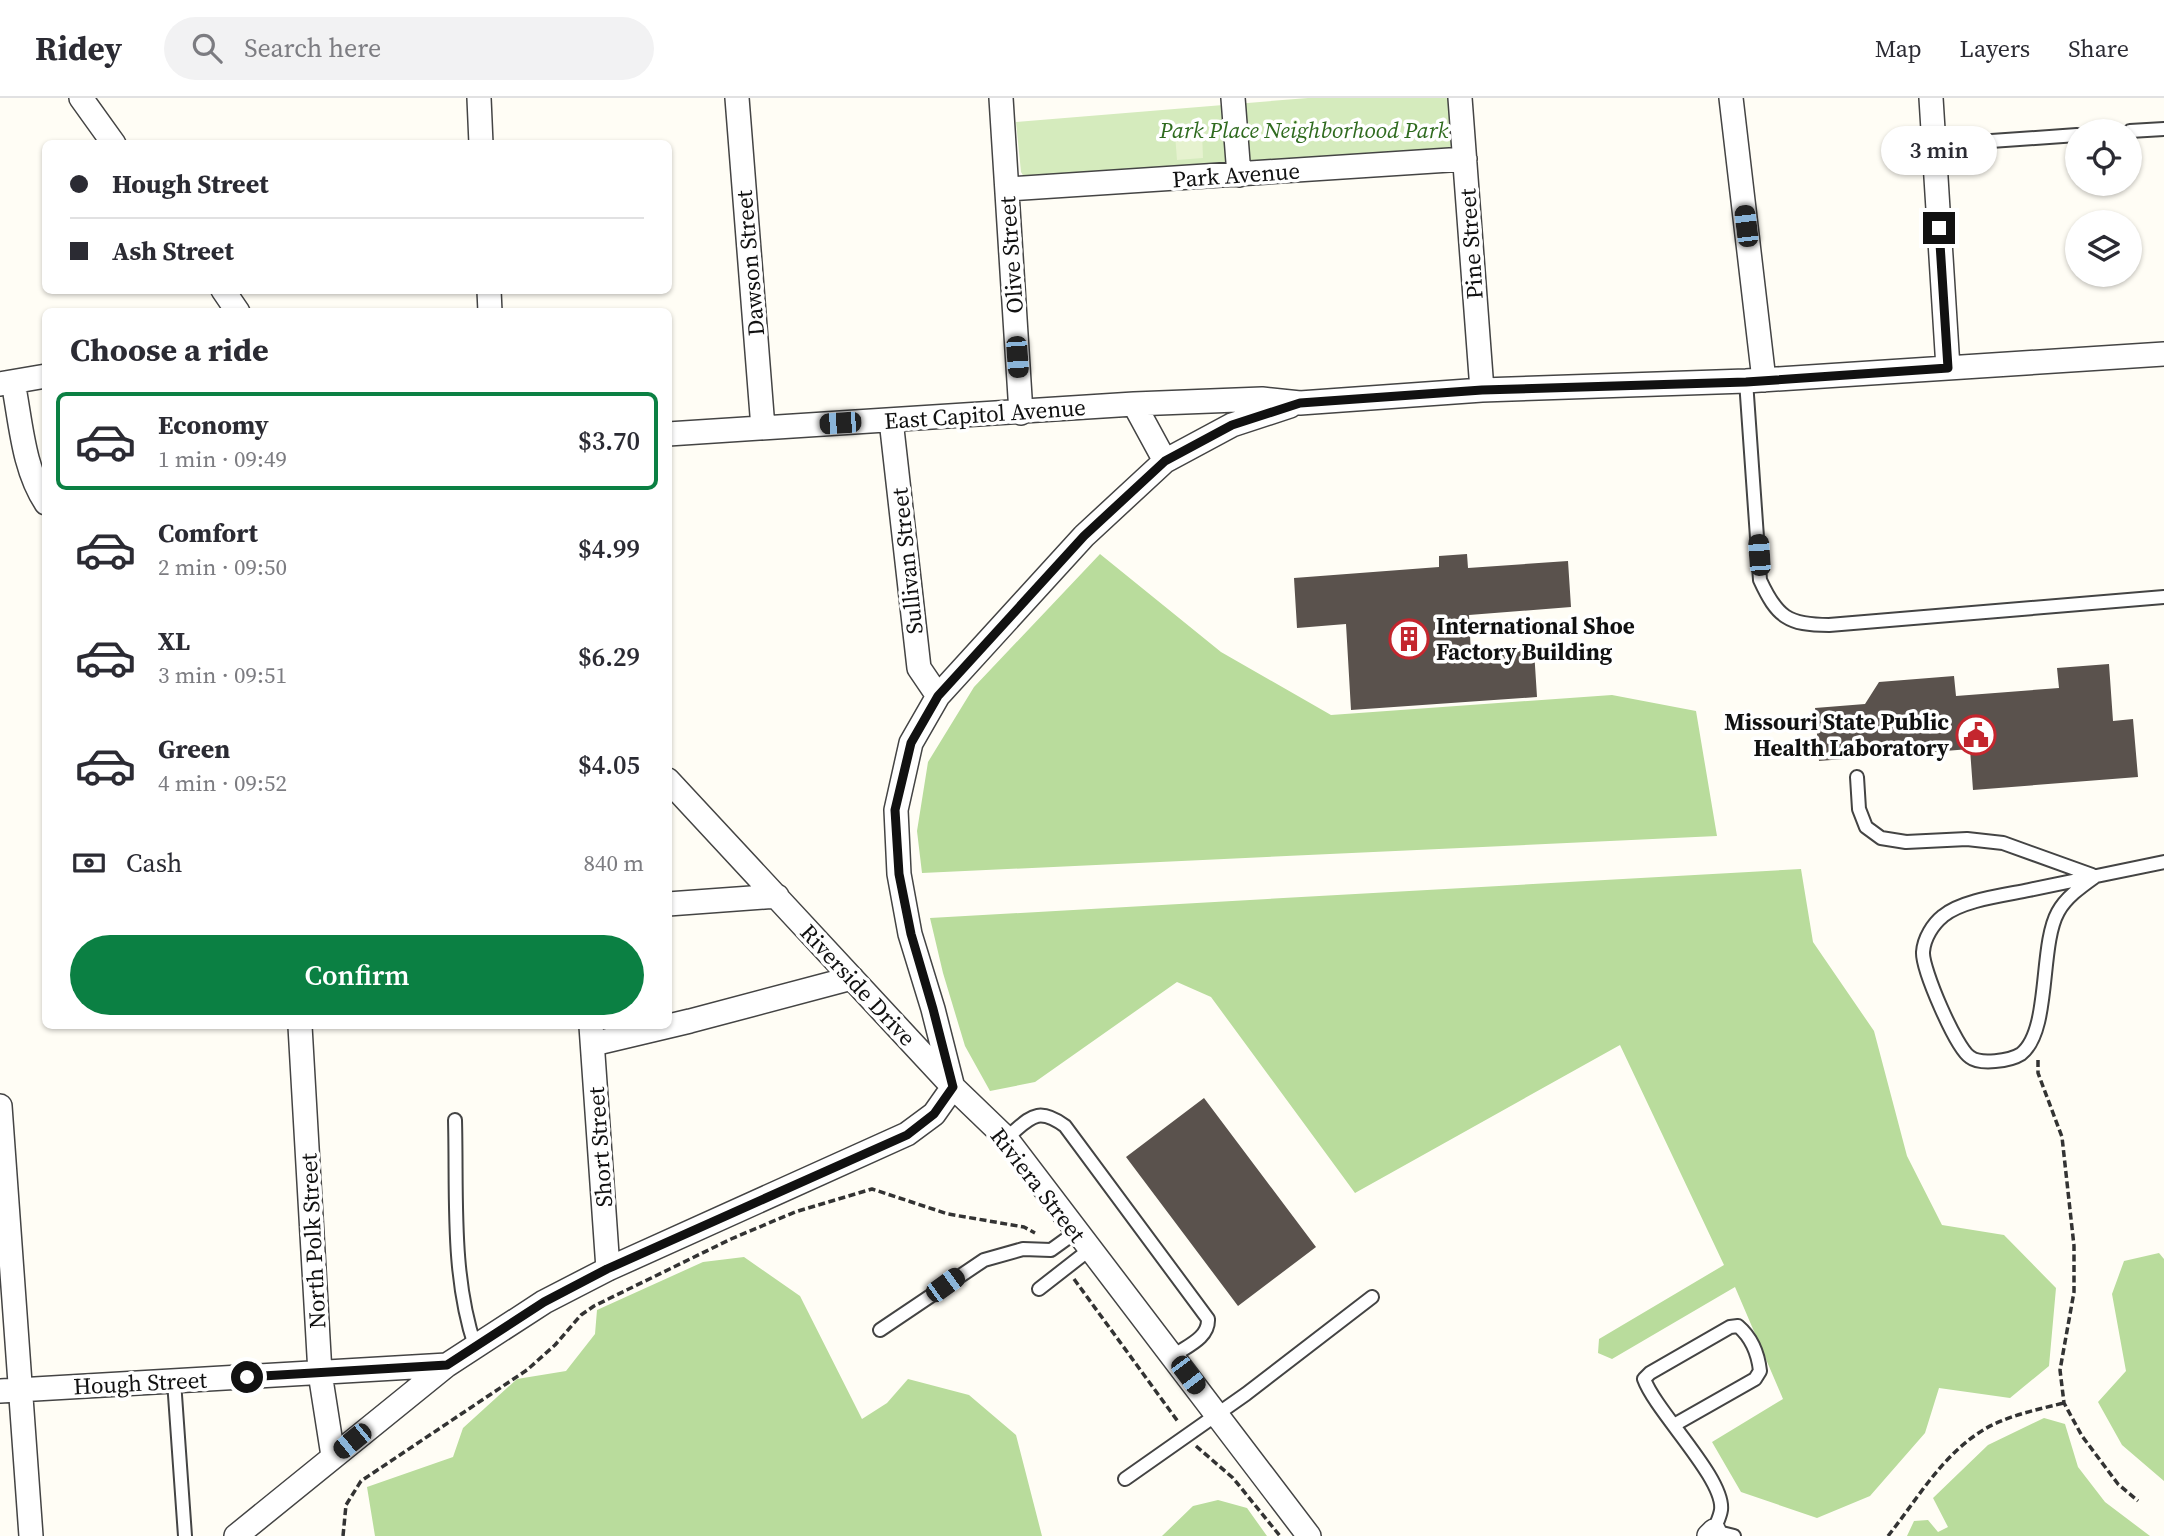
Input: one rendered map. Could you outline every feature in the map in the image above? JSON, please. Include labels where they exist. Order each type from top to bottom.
[{"type":"street","points":[[81,98],[111,140]]},
{"type":"street","points":[[479,98],[481,140]]},
{"type":"street","name":"Dawson Street","points":[[737,98],[763,428]]},
{"type":"street","name":"Olive Street","points":[[1000,98],[1021,413]]},
{"type":"street","points":[[1233,98],[1239,175]]},
{"type":"street","name":"Pine Street","points":[[1460,98],[1482,390]]},
{"type":"street","points":[[1731,98],[1755,381]]},
{"type":"street","points":[[1931,98],[1948,368]]},
{"type":"street","name":"Park Avenue","points":[[1007,189],[1465,159]]},
{"type":"street","name":"East Capitol Avenue","points":[[672,434],[1134,404],[1262,399],[1300,403],[1482,390],[1755,381],[2164,354]]},
{"type":"street","points":[[42,377],[7,383],[34,485],[42,497]]},
{"type":"street","name":"East Capitol Avenue","points":[[1165,461],[1232,425],[1300,403]]},
{"type":"street","points":[[236,1536],[447,1365],[544,1302],[607,1269],[907,1135],[934,1114],[953,1087],[911,934],[899,874],[895,810],[911,743],[938,696],[1084,536],[1165,461],[1134,404]]},
{"type":"street","name":"Sullivan Street","points":[[891,420],[919,668],[938,696]]},
{"type":"street","name":"Riverside Drive","points":[[672,784],[953,1087]]},
{"type":"street","points":[[672,904],[777,896]]},
{"type":"street","points":[[672,1024],[852,978]]},
{"type":"street","name":"North Polk Street","points":[[300,1029],[320,1373],[333,1456]]},
{"type":"street","points":[[592,1035],[634,1029]]},
{"type":"street","name":"Short Street","points":[[592,1035],[607,1269]]},
{"type":"street","name":"Riviera Street","points":[[953,1087],[1006,1138],[1309,1536]]},
{"type":"street","points":[[0,1106],[10,1391],[31,1536]]},
{"type":"street","name":"Hough Street","points":[[10,1391],[447,1365]]},
{"type":"lane","points":[[2142,130],[2164,129]]},
{"type":"lane","points":[[1934,145],[2065,136]]},
{"type":"lane","points":[[1755,381],[1760,580],[1770,602],[1786,619],[1807,625],[1829,625],[2164,597]]},
{"type":"lane","points":[[1857,777],[1859,809],[1866,827],[1881,838],[1906,842],[1968,839],[2003,843],[2096,876]]},
{"type":"lane","points":[[2096,876],[2072,894],[2055,918],[2039,1018],[2028,1044],[2020,1055],[1980,1062],[1969,1057],[1959,1044],[1926,970],[1923,948],[1936,923],[1953,909],[1987,899],[2096,876],[2164,862]]},
{"type":"lane","points":[[1006,1138],[1034,1116],[1050,1115],[1065,1126],[1208,1319],[1208,1328],[1203,1335],[1173,1356]]},
{"type":"lane","points":[[455,1120],[458,1251],[466,1320],[475,1346]]},
{"type":"lane","points":[[880,1330],[984,1260],[1023,1250],[1051,1250],[1082,1241]]},
{"type":"lane","points":[[1039,1289],[1066,1268],[1082,1241]]},
{"type":"lane","points":[[1125,1479],[1217,1415],[1372,1297]]},
{"type":"lane","points":[[1674,1425],[1755,1379],[1760,1371],[1758,1356],[1747,1334],[1738,1326],[1718,1333],[1650,1373],[1644,1380],[1649,1392],[1715,1487],[1721,1508],[1719,1534]]},
{"type":"lane","points":[[174,1381],[185,1536]]},
{"type":"path","points":[[2039,1018],[2038,1073],[2062,1137],[2074,1246],[2074,1292],[2060,1370],[2064,1404],[2082,1436],[2118,1484],[2138,1501]]},
{"type":"path","points":[[343,1536],[346,1505],[361,1481],[527,1370],[555,1345],[581,1315],[731,1239],[795,1212],[863,1191],[881,1191],[948,1214],[1024,1227],[1040,1237],[1051,1250]]},
{"type":"path","points":[[1066,1268],[1196,1447],[1233,1478],[1280,1536]]},
{"type":"path","points":[[1888,1536],[1929,1480],[1956,1450],[1978,1432],[2003,1421],[2064,1404]]},
{"type":"green space","name":"Park Place Neighborhood Park","points":[[1308,98],[1448,98],[1452,143],[1449,150],[1024,177],[1021,172],[1016,122]]},
{"type":"green space","points":[[1202,132],[1203,158],[1177,160],[1175,134]]},
{"type":"green space","points":[[1100,554],[1221,652],[1331,715],[1612,695],[1696,711],[1717,836],[922,873],[917,831],[928,762],[974,687]]},
{"type":"green space","points":[[1801,869],[1813,942],[1874,1031],[1907,1156],[1942,1225],[2004,1235],[2056,1288],[2049,1366],[2010,1398],[1939,1388],[1925,1433],[1870,1496],[1817,1518],[1741,1492],[1712,1442],[1783,1399],[1735,1287],[1612,1359],[1598,1353],[1599,1339],[1724,1265],[1620,1045],[1355,1193],[1211,997],[1177,982],[1035,1082],[990,1091],[965,1046],[930,918]]},
{"type":"green space","points":[[2159,1253],[2164,1259],[2164,1481],[2122,1445],[2098,1402],[2126,1371],[2112,1294],[2124,1261]]},
{"type":"green space","points":[[744,1257],[800,1296],[862,1419],[887,1403],[908,1379],[969,1395],[1016,1435],[1042,1536],[375,1536],[367,1487],[453,1457],[463,1428],[517,1379],[566,1371],[595,1334],[597,1310],[703,1262]]},
{"type":"green space","points":[[2044,1418],[2065,1424],[2078,1467],[2105,1502],[2150,1536],[1907,1536],[1914,1521],[1928,1520],[1938,1532],[1948,1527],[1933,1498],[1988,1445]]},
{"type":"green space","points":[[1218,1500],[1247,1508],[1267,1536],[1162,1536],[1193,1506]]},
{"type":"building","name":"International Shoe Factory Building","points":[[1467,554],[1468,568],[1568,561],[1571,607],[1469,615],[1471,655],[1534,650],[1537,697],[1351,710],[1346,624],[1297,628],[1294,578],[1439,567],[1439,556]]},
{"type":"building","name":"Missouri State Public Health Laboratory","points":[[2109,664],[2113,721],[2133,719],[2138,777],[1973,790],[1970,749],[1819,761],[1815,708],[1865,704],[1879,682],[1954,676],[1956,696],[2059,688],[2057,668]]},
{"type":"building","points":[[1204,1098],[1316,1247],[1238,1306],[1126,1157]]},
{"type":"place","name":"International Shoe Factory Building","points":[[1409,639]]},
{"type":"place","name":"Missouri State Public Health Laboratory","points":[[1976,735]]},
{"type":"route","points":[[247,1377],[447,1365],[544,1302],[607,1269],[907,1135],[934,1114],[953,1087],[911,934],[899,874],[895,810],[911,743],[938,696],[1084,536],[1165,461],[1232,425],[1300,403],[1482,390],[1746,382],[1948,368],[1939,228]]}]
